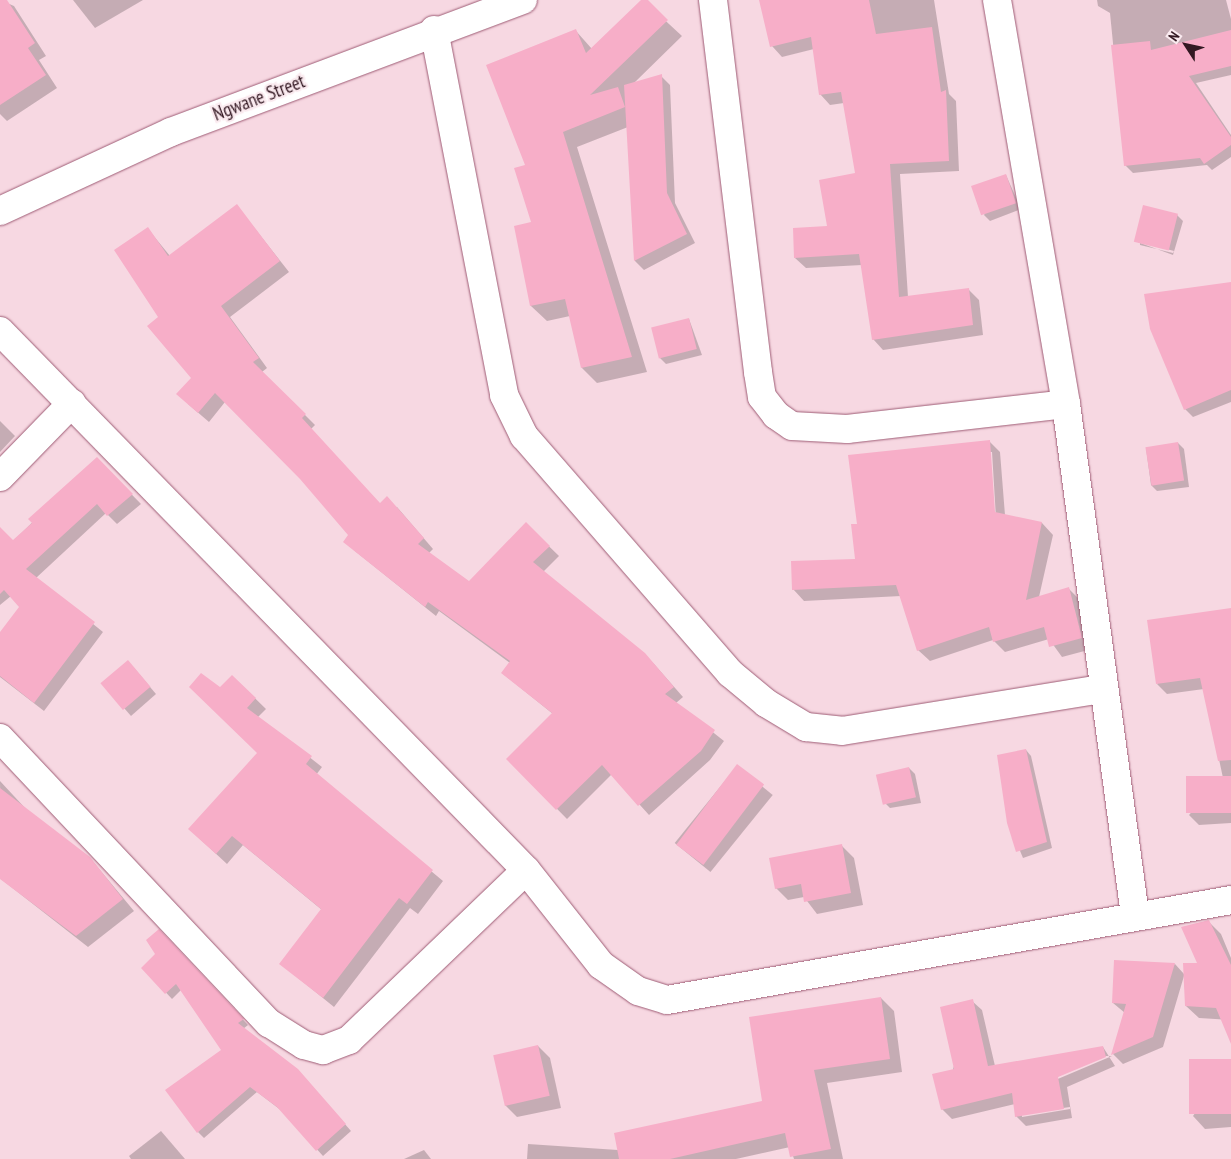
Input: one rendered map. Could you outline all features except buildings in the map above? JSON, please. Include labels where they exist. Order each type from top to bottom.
[{"type":"street","name":"Ngwane Street","points":[[0,211],[171,132],[434,30],[524,0]]},
{"type":"street","points":[[713,0],[758,372],[762,397],[776,415],[792,426],[847,429],[1066,404]]},
{"type":"street","points":[[997,0],[1066,404],[1101,689],[1135,916]]},
{"type":"street","points":[[434,30],[504,395],[524,436],[730,673],[766,703],[806,727],[842,731],[1101,689]]},
{"type":"street","points":[[0,331],[526,870],[601,965],[638,991],[667,1000],[1231,900]]},
{"type":"street","points":[[0,477],[72,404]]},
{"type":"street","points":[[0,738],[269,1023],[304,1045],[323,1050],[349,1040],[526,870]]}]
